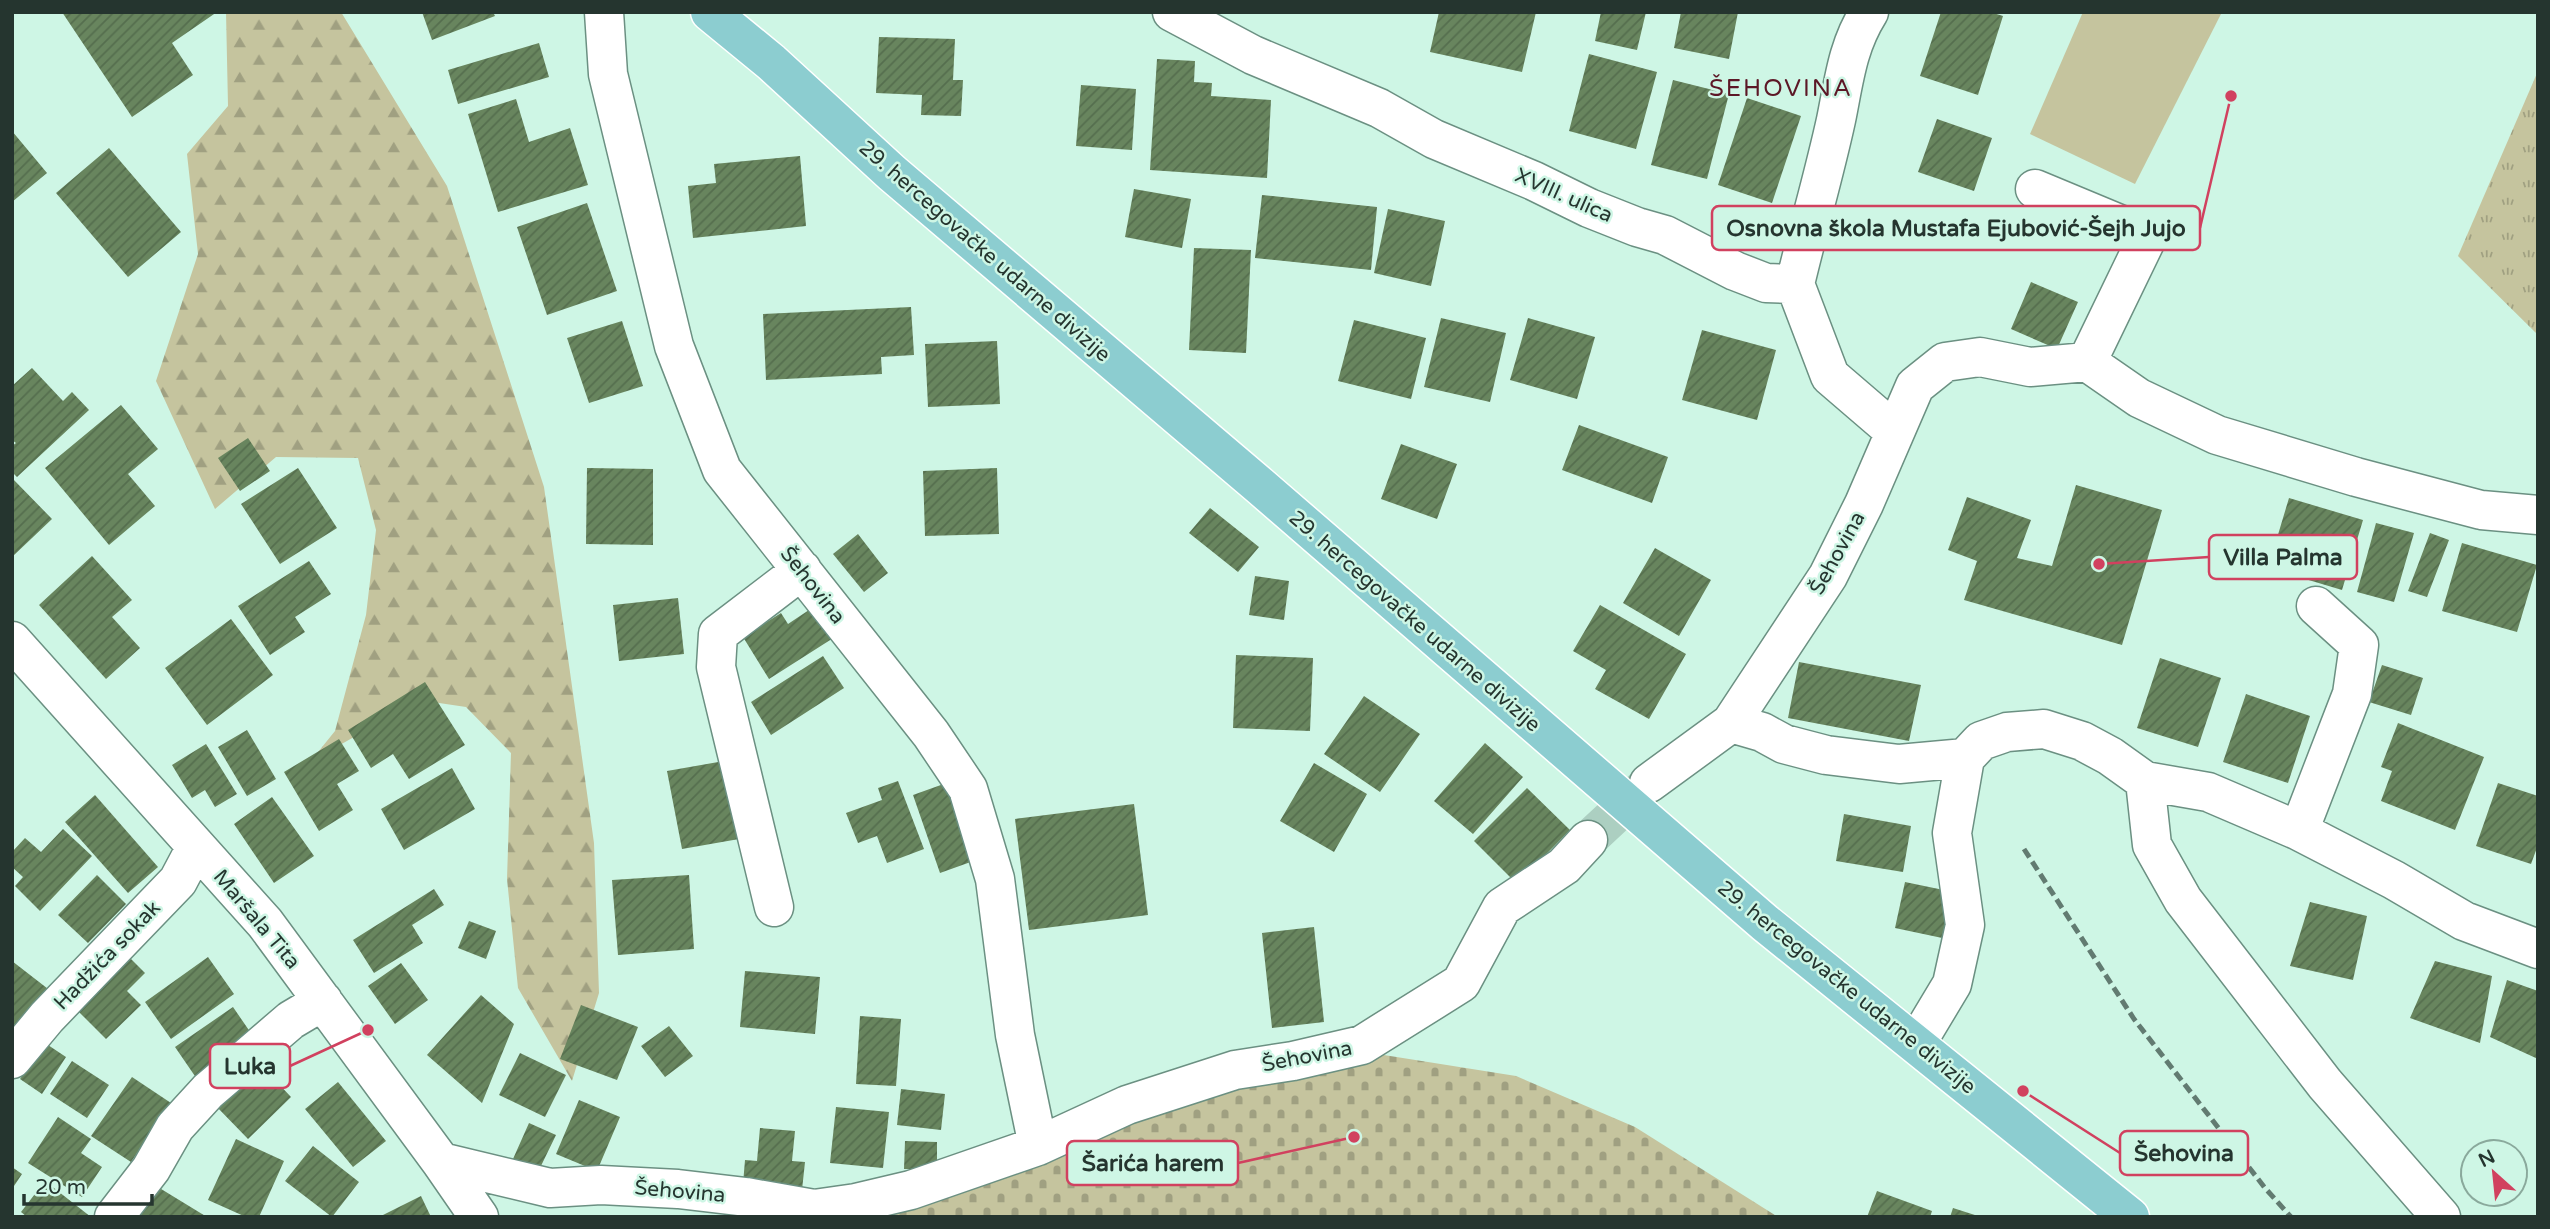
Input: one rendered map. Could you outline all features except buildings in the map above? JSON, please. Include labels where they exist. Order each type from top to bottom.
[{"type":"main road","name":"29. hercegovačke udarne divizije","points":[[710,12],[771,62],[912,190],[1250,477],[1765,923],[2130,1217]]},
{"type":"street","name":"Šehovina","points":[[604,12],[608,74],[674,346],[723,470],[931,734],[968,789],[995,879],[1015,1035],[1038,1146]]},
{"type":"street","name":"XVIII. ulica","points":[[1171,12],[1253,55],[1379,108],[1434,139],[1534,181],[1589,208],[1637,228],[1665,236],[1735,271],[1766,283],[1796,284]]},
{"type":"street","points":[[1869,12],[1843,74],[1836,118],[1796,284],[1830,376],[1894,431]]},
{"type":"street","points":[[2035,189],[2148,236],[2087,362],[2138,398],[2217,435],[2356,477],[2481,509],[2538,515]]},
{"type":"street","name":"Šehovina","points":[[1649,783],[1731,723],[1828,576],[1864,504],[1915,386],[1945,362],[1980,358],[2030,367],[2087,362]]},
{"type":"street","points":[[774,907],[716,667],[718,634],[802,570]]},
{"type":"street","points":[[2299,831],[2352,694],[2359,645],[2316,606]]},
{"type":"street","name":"Maršala Tita","points":[[12,641],[265,923],[479,1217]]},
{"type":"street","points":[[1731,723],[1762,732],[1784,744],[1826,755],[1899,764],[1965,758]]},
{"type":"street","points":[[1916,1044],[1952,984],[1965,925],[1952,833],[1965,758],[1981,741],[2007,732],[2044,729],[2082,741],[2145,781],[2208,792],[2299,831],[2394,880],[2465,921],[2538,949]]},
{"type":"street","points":[[2145,781],[2152,845],[2183,900],[2325,1084],[2441,1217]]},
{"type":"street","name":"Šehovina","points":[[441,1162],[550,1188],[601,1185],[678,1189],[814,1209],[856,1203],[911,1190],[1038,1146],[1127,1105],[1235,1070],[1293,1061],[1362,1045],[1461,983],[1502,907],[1564,866],[1588,840]]},
{"type":"street","name":"Hadžića sokak","points":[[12,1059],[47,1017],[178,881],[197,847]]},
{"type":"street","points":[[114,1217],[151,1169],[175,1127],[208,1091],[291,1020],[323,1002]]},
{"type":"green space","points":[[226,12],[341,12],[447,186],[544,487],[594,843],[599,993],[572,1081],[518,988],[507,879],[511,753],[466,707],[419,700],[310,762],[335,731],[366,615],[376,530],[358,458],[276,457],[215,509],[156,381],[198,254],[187,154],[228,106]]},
{"type":"green space","points":[[2083,12],[2222,12],[2135,184],[2030,134]]},
{"type":"green space","points":[[2538,71],[2538,335],[2458,256]]},
{"type":"green space","points":[[1365,1052],[1516,1076],[1635,1127],[1778,1217],[849,1217],[1038,1146]]},
{"type":"tunnel","points":[[1588,840],[1649,783]]},
{"type":"railway","points":[[2024,849],[2134,1019],[2265,1188],[2291,1217]]},
{"type":"place","name":"Osnovna škola Mustafa Ejubović-Šejh Jujo","points":[[2231,96]]},
{"type":"place","name":"Villa Palma","points":[[2099,564]]},
{"type":"place","name":"Luka","points":[[368,1030]]},
{"type":"place","name":"Šehovina","points":[[2023,1091]]},
{"type":"place","name":"Šarića harem","points":[[1354,1137]]},
{"type":"district","name":"ŠEHOVINA","points":[[1781,88]]}]
